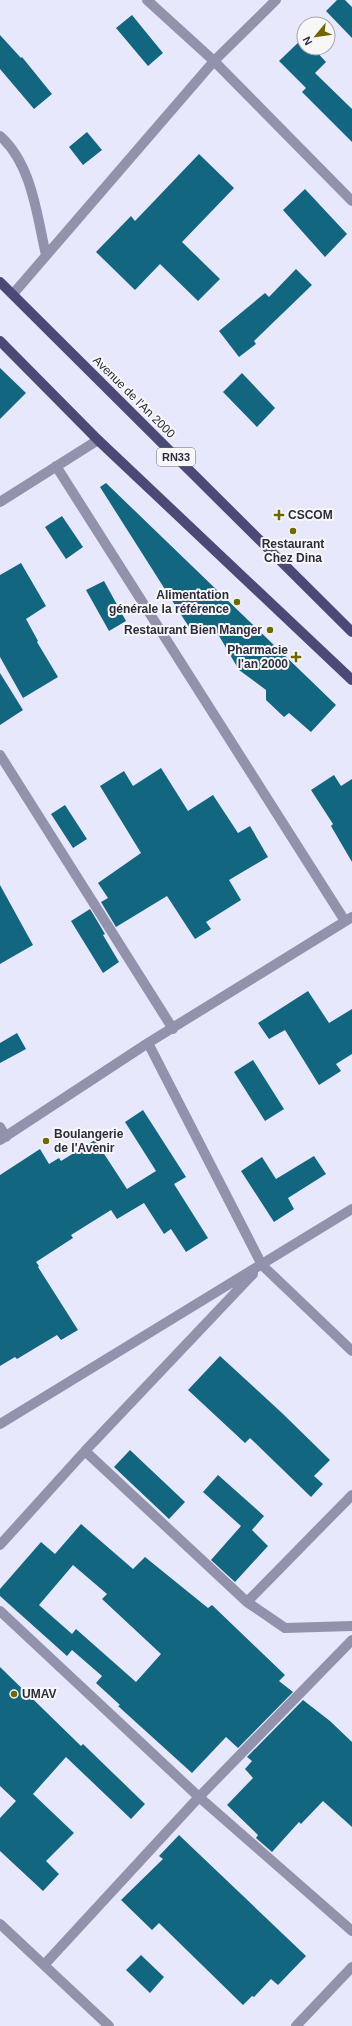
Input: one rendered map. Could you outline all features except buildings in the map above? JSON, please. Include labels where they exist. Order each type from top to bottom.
[{"type":"main road","name":"Avenue de l'An 2000","points":[[0,282],[352,632]]},
{"type":"main road","points":[[0,341],[98,440],[352,680]]},
{"type":"street","points":[[147,0],[214,61],[352,201]]},
{"type":"street","points":[[12,294],[214,61],[276,0]]},
{"type":"street","points":[[0,136],[9,143],[22,166],[32,195],[46,255]]},
{"type":"street","points":[[0,502],[98,440]]},
{"type":"street","points":[[0,1127],[3,1139],[148,1043],[173,1029],[349,919],[56,466]]},
{"type":"street","points":[[0,755],[173,1029]]},
{"type":"street","points":[[148,1043],[262,1265],[352,1351]]},
{"type":"street","points":[[0,1424],[352,1209]]},
{"type":"street","points":[[0,1544],[85,1451],[262,1265]]},
{"type":"street","points":[[85,1451],[247,1602],[285,1628],[352,1626]]},
{"type":"street","points":[[247,1602],[352,1495]]},
{"type":"street","points":[[0,1611],[199,1797],[352,1931]]},
{"type":"street","points":[[44,1965],[199,1797],[352,1640]]},
{"type":"street","points":[[0,1924],[109,2026]]},
{"type":"street","points":[[296,2026],[352,1967]]},
{"type":"place","name":"CSCOM","points":[[279,515]]},
{"type":"place","name":"Restaurant Chez Dina","points":[[293,531]]},
{"type":"place","name":"Alimentation générale la référence","points":[[237,602]]},
{"type":"place","name":"Restaurant Bien Manger","points":[[270,630]]},
{"type":"place","name":"Pharmacie l'an 2000","points":[[296,657]]},
{"type":"place","name":"Boulangerie de l'Avenir","points":[[46,1141]]},
{"type":"place","name":"UMAV","points":[[14,1694]]}]
